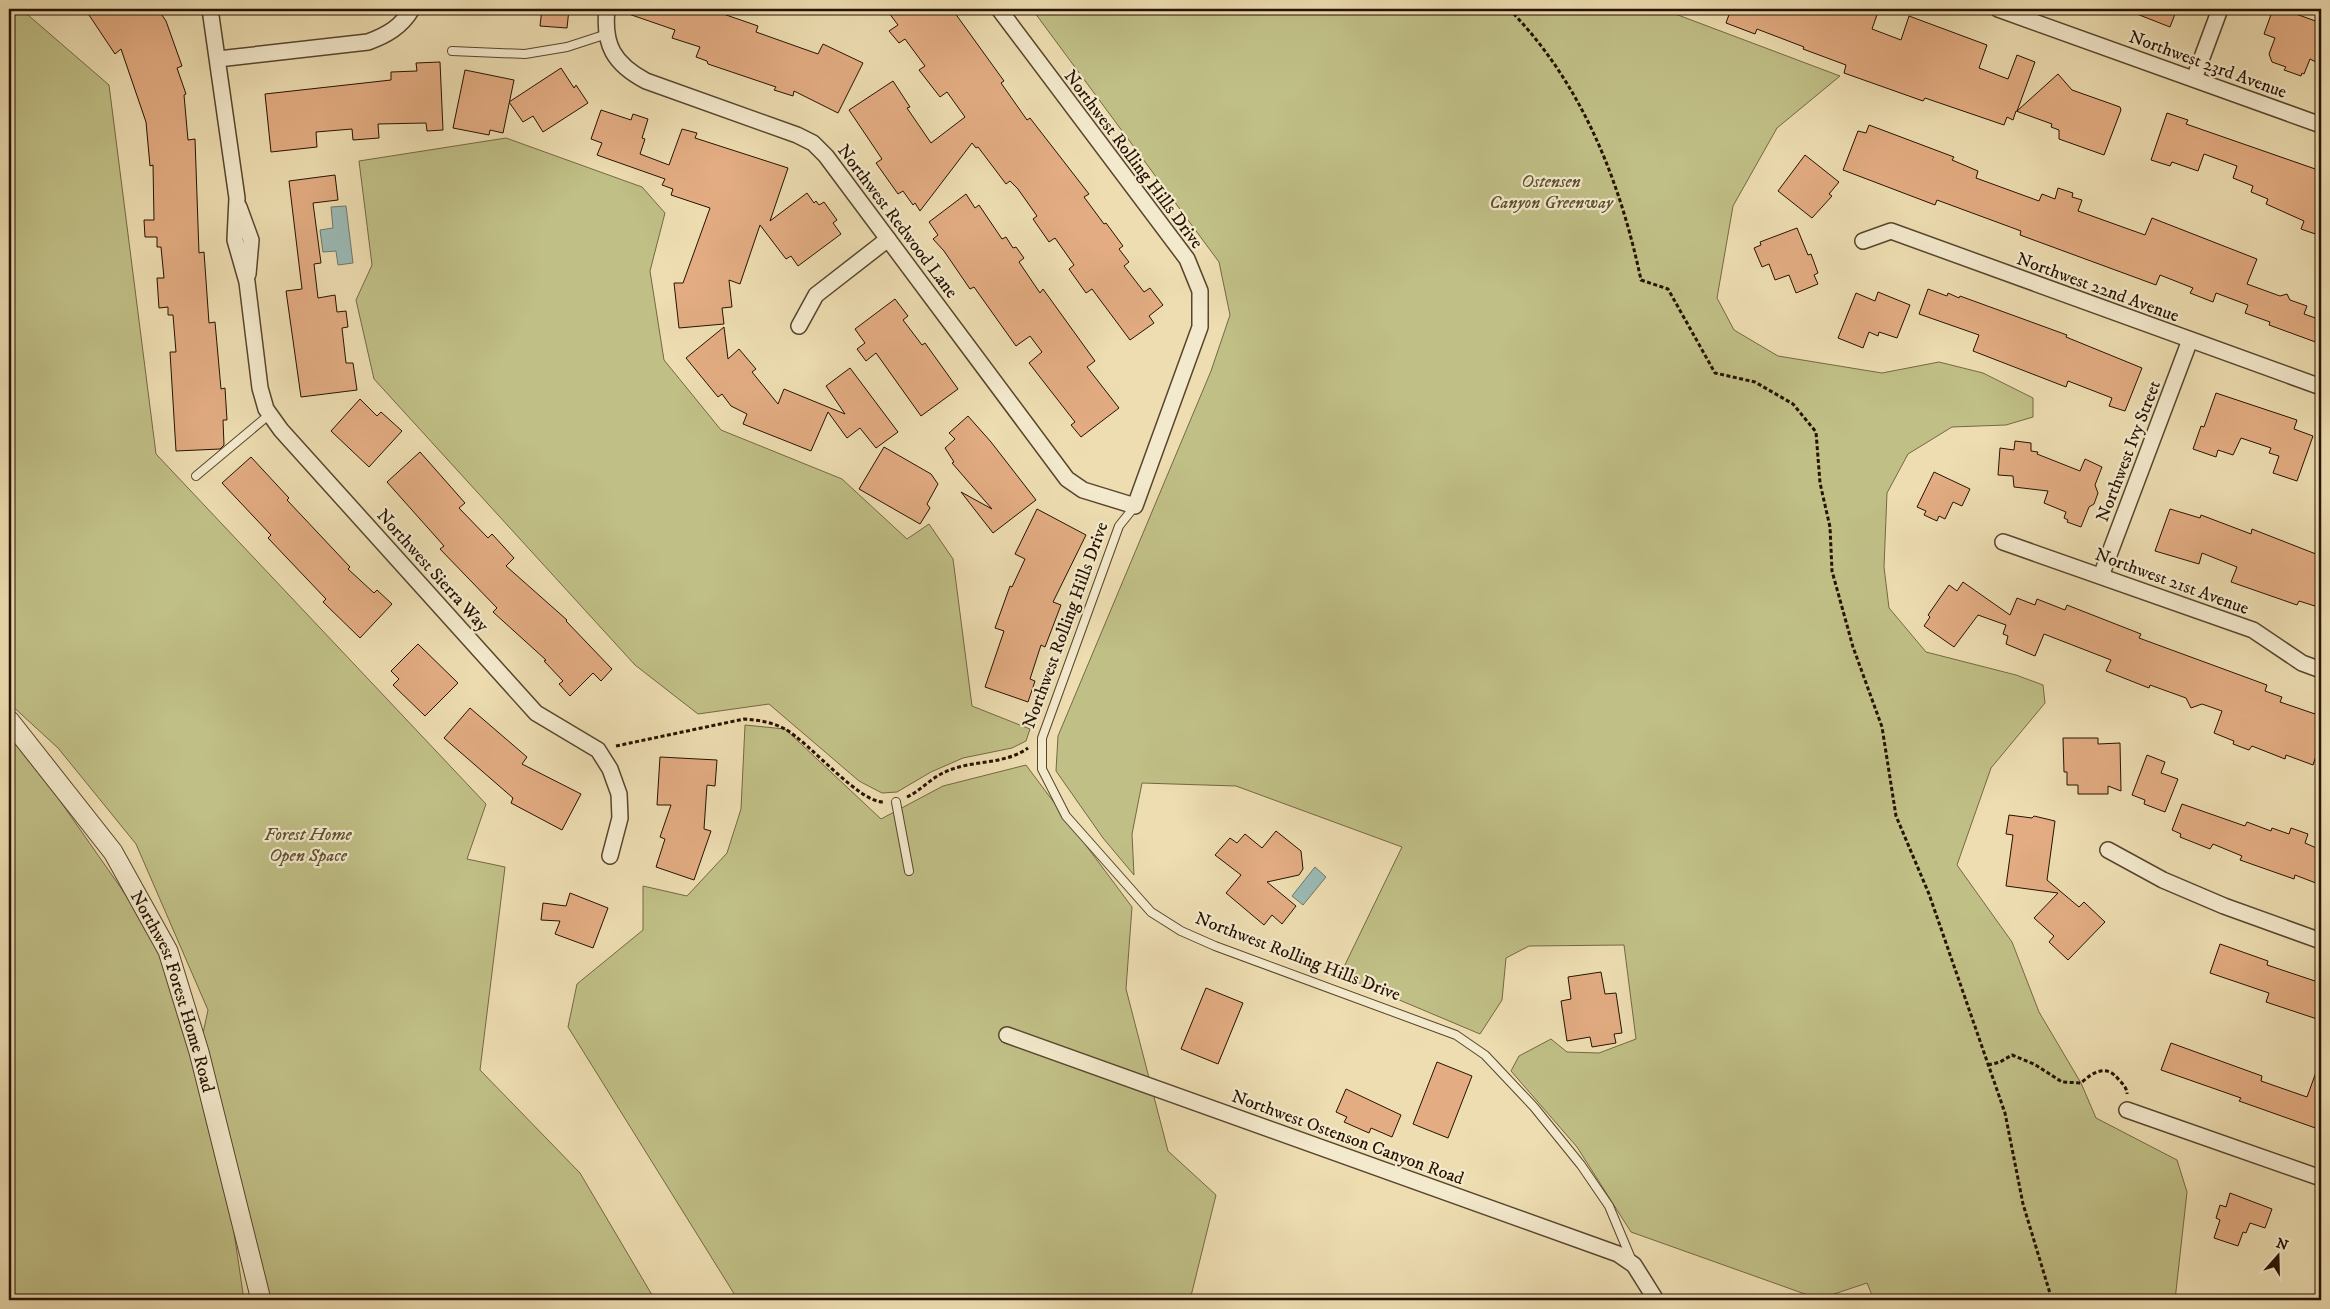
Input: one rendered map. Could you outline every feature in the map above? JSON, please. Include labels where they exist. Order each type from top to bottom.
[{"type":"street","name":"Northwest Sierra Way","points":[[210,9],[237,198],[235,240],[247,282],[260,388],[270,414],[281,430],[536,713],[598,750],[610,769],[619,794],[620,818],[610,856]]},
{"type":"street","points":[[218,59],[368,42],[385,36],[401,25],[412,9]]},
{"type":"street","name":"Northwest Redwood Lane","points":[[607,9],[609,44],[617,60],[630,72],[646,81],[797,134],[813,143],[826,156],[1067,479],[1083,490],[1135,506]]},
{"type":"street","name":"Northwest Rolling Hills Drive","points":[[999,9],[1187,259],[1200,291],[1200,327],[1135,506]]},
{"type":"street","name":"Northwest 23rd Avenue","points":[[1998,9],[2321,125]]},
{"type":"street","points":[[2194,80],[2220,9]]},
{"type":"street","name":"Northwest 22nd Avenue","points":[[1863,241],[1891,231],[2321,387]]},
{"type":"street","points":[[799,326],[816,295],[888,239]]},
{"type":"street","name":"Northwest Ivy Street","points":[[2101,576],[2190,340]]},
{"type":"street","name":"Northwest 21st Avenue","points":[[2003,542],[2253,630],[2302,663],[2321,670]]},
{"type":"street","name":"Northwest Forest Home Road","points":[[9,720],[113,852],[168,951],[199,1052],[261,1300]]},
{"type":"street","points":[[2108,850],[2163,880],[2224,906],[2321,941]]},
{"type":"street","name":"Northwest Ostenson Canyon Road","points":[[1007,1035],[1618,1254],[1634,1265],[1656,1300]]},
{"type":"street","points":[[2127,1110],[2321,1178]]},
{"type":"lane","points":[[452,51],[525,54],[567,47],[607,34]]},
{"type":"lane","points":[[196,476],[270,414]]},
{"type":"lane","name":"Northwest Rolling Hills Drive","points":[[1135,506],[1119,526],[1042,738],[1042,769],[1066,816],[1150,912],[1181,931],[1215,946],[1456,1035],[1485,1055],[1534,1107],[1581,1165],[1609,1206],[1634,1265]]},
{"type":"lane","points":[[896,802],[909,871]]},
{"type":"path","points":[[1509,9],[1533,34],[1574,92],[1593,129],[1632,235],[1641,280],[1668,290],[1714,373],[1755,382],[1793,404],[1816,432],[1820,482],[1830,527],[1832,571],[1853,647],[1882,727],[1896,816],[1929,894],[2005,1113],[2023,1204],[2052,1300]]},
{"type":"path","points":[[598,750],[744,719],[764,721],[785,730],[876,802],[896,802],[911,795],[943,773],[969,763],[1004,759],[1020,754],[1042,738]]},
{"type":"path","points":[[1988,1065],[2000,1062],[2012,1054],[2034,1064],[2062,1082],[2081,1083],[2091,1073],[2101,1069],[2114,1073],[2128,1090],[2127,1110]]},
{"type":"green space","name":"Forest Home Open Space","points":[[9,9],[21,9],[109,85],[156,454],[486,804],[467,859],[505,867],[480,1070],[580,1173],[655,1300],[269,1300],[202,1038],[208,1010],[136,844],[58,748],[9,703]]},
{"type":"green space","name":"Ostensen Canyon Greenway","points":[[1032,9],[1662,9],[1840,76],[1777,128],[1733,206],[1717,298],[1734,330],[1778,356],[1882,373],[1939,362],[1983,373],[2033,398],[2033,417],[2006,425],[1952,427],[1908,454],[1887,493],[1884,567],[1889,608],[1926,652],[2016,675],[2043,685],[2045,703],[1991,768],[1957,865],[2012,942],[2039,1012],[2081,1083],[2096,1118],[2177,1160],[2187,1192],[2175,1300],[1874,1300],[1867,1283],[1819,1299],[1631,1232],[1577,1147],[1511,1071],[1519,1056],[1551,1039],[1567,1052],[1599,1053],[1636,1039],[1624,945],[1529,946],[1506,958],[1502,1000],[1480,1034],[1340,975],[1402,847],[1236,786],[1142,783],[1132,834],[1134,875],[1103,838],[1056,771],[1058,736],[1211,371],[1230,315],[1219,262]]},
{"type":"green space","points":[[506,138],[642,187],[665,213],[650,271],[664,360],[721,430],[842,479],[907,539],[929,524],[953,559],[972,706],[1030,729],[1026,741],[1012,748],[963,758],[931,772],[897,792],[882,793],[859,781],[769,704],[698,714],[635,665],[374,379],[356,300],[372,265],[359,161]]},
{"type":"green space","points":[[745,725],[785,729],[881,819],[943,786],[1026,765],[1132,907],[1126,989],[1168,1151],[1216,1195],[1190,1300],[738,1300],[568,1027],[577,984],[643,930],[643,886],[687,896],[727,853],[741,809]]},
{"type":"green space","points":[[9,736],[58,798],[121,888],[163,953],[190,1045],[230,1205],[244,1300],[9,1300]]},
{"type":"water","points":[[346,206],[353,263],[338,265],[336,251],[323,252],[320,230],[333,228],[331,207]]},
{"type":"water","points":[[1315,867],[1326,877],[1303,905],[1292,896]]},
{"type":"building","points":[[85,9],[158,9],[166,21],[182,66],[177,68],[186,94],[184,95],[188,140],[195,139],[199,253],[204,252],[209,323],[215,322],[221,389],[225,388],[227,420],[223,420],[224,445],[220,449],[176,451],[170,352],[176,352],[173,315],[168,315],[168,307],[159,308],[157,278],[164,278],[161,247],[157,247],[157,237],[145,237],[144,220],[154,220],[153,165],[150,166],[146,122],[121,49],[115,54]]},
{"type":"building","points":[[542,9],[569,9],[567,28],[540,26]]},
{"type":"building","points":[[621,9],[709,9],[758,26],[756,32],[818,54],[823,44],[863,63],[838,113],[794,91],[793,96],[774,90],[776,87],[708,64],[707,61],[696,57],[700,47],[672,38],[675,30],[620,11]]},
{"type":"building","points":[[886,9],[952,9],[1004,81],[1001,83],[1027,120],[1030,118],[1089,194],[1084,197],[1123,246],[1119,249],[1129,262],[1124,266],[1144,292],[1150,288],[1163,305],[1149,316],[1154,323],[1130,340],[1092,289],[1086,293],[1069,269],[1074,265],[1055,238],[1049,242],[1033,219],[1037,216],[1018,189],[1010,181],[1006,184],[978,147],[976,148],[972,143],[920,211],[903,191],[898,194],[876,163],[882,159],[849,110],[893,81],[910,107],[907,108],[931,143],[965,117],[947,92],[940,97],[919,70],[925,66],[905,39],[899,43],[889,31],[898,25]]},
{"type":"building","points":[[1731,9],[1879,9],[1872,29],[1901,40],[1909,16],[1987,45],[1979,68],[2008,79],[2017,55],[2035,62],[2017,111],[2058,74],[2072,90],[2120,107],[2121,110],[2104,155],[2059,139],[2059,130],[2051,127],[2052,124],[2016,111],[2013,120],[2007,117],[2004,125],[1925,98],[1923,101],[1844,73],[1846,65],[1803,49],[1804,47],[1757,29],[1755,34],[1726,23]]},
{"type":"building","points":[[2124,9],[2177,9],[2170,27]]},
{"type":"building","points":[[2273,9],[2282,9],[2321,23],[2321,47],[2316,62],[2310,59],[2304,74],[2302,73],[2301,76],[2284,70],[2286,67],[2272,62],[2269,54],[2275,38],[2264,34]]},
{"type":"building","points":[[440,62],[443,130],[427,131],[426,123],[378,124],[379,138],[353,140],[352,129],[316,132],[317,147],[271,152],[265,94],[391,80],[391,72],[417,71],[416,63]]},
{"type":"building","points":[[561,68],[574,88],[576,85],[588,103],[543,132],[533,116],[523,122],[509,102]]},
{"type":"building","points":[[465,70],[514,80],[503,133],[490,130],[489,135],[453,128]]},
{"type":"building","points":[[601,110],[631,120],[633,114],[648,119],[642,138],[645,139],[640,154],[669,165],[682,129],[697,133],[695,138],[788,168],[770,221],[807,193],[814,203],[816,201],[819,205],[824,202],[837,220],[833,223],[841,234],[798,266],[791,256],[786,259],[760,225],[740,284],[729,280],[732,307],[722,308],[724,324],[679,328],[674,283],[683,283],[710,208],[671,195],[673,189],[662,185],[665,179],[597,155],[602,143],[591,139]]},
{"type":"building","points":[[2167,113],[2188,120],[2186,124],[2321,171],[2321,236],[2301,229],[2304,221],[2266,204],[2268,199],[2251,192],[2253,186],[2233,178],[2237,166],[2204,154],[2198,171],[2172,162],[2170,166],[2151,160]]},
{"type":"building","points":[[1869,125],[1954,157],[1952,160],[1978,171],[1976,178],[2039,201],[2042,194],[2055,199],[2058,188],[2073,193],[2072,197],[2082,200],[2078,211],[2145,235],[2152,218],[2257,259],[2247,284],[2280,296],[2287,294],[2290,300],[2307,306],[2304,314],[2321,320],[2321,344],[2269,325],[2270,322],[2245,313],[2248,305],[2216,293],[2213,302],[2190,293],[2193,288],[2160,275],[2156,285],[2020,235],[2021,231],[1937,200],[1935,205],[1843,170],[1858,131],[1866,133]]},
{"type":"building","points":[[1805,155],[1839,182],[1829,194],[1832,196],[1812,218],[1778,191]]},
{"type":"building","points":[[335,175],[338,200],[313,203],[321,263],[314,264],[318,298],[335,295],[337,312],[346,311],[348,327],[342,328],[346,363],[353,363],[357,390],[301,397],[286,291],[302,289],[289,181]]},
{"type":"building","points":[[966,194],[975,208],[979,205],[1002,239],[1006,237],[1013,248],[1016,247],[1024,258],[1019,262],[1040,293],[1043,289],[1095,361],[1087,367],[1119,408],[1081,437],[1071,425],[1075,422],[1029,363],[1042,352],[1030,336],[1016,346],[974,287],[970,289],[944,251],[933,239],[938,235],[929,222]]},
{"type":"building","points":[[1797,228],[1808,255],[1811,254],[1818,273],[1814,275],[1818,284],[1796,293],[1789,275],[1775,280],[1769,264],[1762,267],[1754,248],[1761,245],[1760,242]]},
{"type":"building","points":[[1928,289],[1947,296],[1948,293],[1959,298],[1960,296],[2067,335],[2066,337],[2142,368],[2125,411],[2109,406],[2112,398],[2068,381],[2066,387],[1973,351],[1979,335],[1919,314]]},
{"type":"building","points":[[1878,292],[1910,305],[1897,338],[1879,332],[1878,336],[1869,332],[1863,348],[1838,338],[1856,293],[1875,301]]},
{"type":"building","points":[[895,299],[908,316],[903,320],[922,345],[925,343],[958,389],[921,416],[876,353],[866,361],[857,349],[865,343],[855,329]]},
{"type":"building","points":[[724,327],[728,359],[739,349],[756,369],[752,372],[778,404],[784,389],[845,414],[826,386],[850,368],[898,432],[876,448],[860,428],[847,438],[828,412],[811,451],[743,424],[747,414],[731,406],[722,394],[718,397],[686,358]]},
{"type":"building","points":[[2216,393],[2297,420],[2294,429],[2313,436],[2297,481],[2273,473],[2279,456],[2269,453],[2271,448],[2241,438],[2233,455],[2218,450],[2216,457],[2193,449],[2201,426],[2204,427]]},
{"type":"building","points":[[360,399],[377,416],[381,412],[402,431],[369,467],[331,431]]},
{"type":"building","points":[[968,416],[991,442],[1036,500],[993,533],[961,492],[992,509],[952,463],[954,462],[945,448],[955,439],[949,433]]},
{"type":"building","points":[[2015,441],[2031,443],[2031,451],[2038,452],[2037,454],[2080,471],[2085,459],[2102,467],[2095,485],[2098,493],[2094,504],[2089,507],[2081,527],[2067,522],[2068,520],[2064,518],[2066,512],[2044,503],[2048,491],[2014,487],[2013,476],[1998,475],[2000,448],[2014,450]]},
{"type":"building","points":[[884,447],[931,474],[938,484],[927,504],[930,508],[920,524],[859,489]]},
{"type":"building","points":[[420,452],[465,503],[459,508],[488,538],[492,534],[514,558],[506,566],[567,620],[612,669],[601,681],[593,673],[570,696],[559,684],[563,681],[544,661],[546,660],[493,612],[497,608],[440,549],[444,546],[387,482]]},
{"type":"building","points":[[251,457],[289,498],[287,500],[350,567],[348,569],[374,593],[377,590],[392,604],[360,638],[323,602],[326,599],[268,538],[271,535],[222,483]]},
{"type":"building","points":[[1934,472],[1970,489],[1962,506],[1953,502],[1945,519],[1939,516],[1937,521],[1924,515],[1926,511],[1917,507]]},
{"type":"building","points":[[1037,509],[1086,535],[1053,602],[1061,605],[1045,647],[1041,645],[1030,679],[1035,681],[1028,702],[985,687],[1004,631],[995,628],[1010,586],[1012,587],[1025,559],[1015,554]]},
{"type":"building","points":[[2170,509],[2200,518],[2201,515],[2251,534],[2252,529],[2321,556],[2321,589],[2315,606],[2299,601],[2297,605],[2231,582],[2237,567],[2202,553],[2199,564],[2155,551]]},
{"type":"building","points":[[1963,582],[2010,615],[2017,598],[2035,605],[2037,599],[2065,610],[2067,605],[2141,634],[2139,638],[2267,685],[2265,691],[2282,697],[2280,702],[2321,716],[2321,741],[2313,765],[2286,755],[2285,759],[2252,746],[2249,750],[2233,744],[2234,741],[2214,733],[2222,711],[2202,704],[2191,708],[2186,698],[2150,685],[2149,688],[2106,671],[2111,660],[2044,634],[2035,656],[2006,644],[2008,636],[2003,634],[2006,625],[1978,615],[1954,647],[1924,626],[1930,617],[1928,615],[1949,585],[1957,591]]},
{"type":"building","points":[[418,644],[458,683],[425,716],[393,685],[399,679],[391,671]]},
{"type":"building","points":[[470,708],[527,757],[522,764],[581,794],[562,830],[511,803],[513,798],[444,738]]},
{"type":"building","points":[[2063,738],[2098,738],[2098,744],[2120,743],[2121,791],[2108,786],[2108,794],[2078,794],[2078,785],[2067,785],[2067,772],[2064,772]]},
{"type":"building","points":[[2147,755],[2165,762],[2161,773],[2178,779],[2165,812],[2144,804],[2145,800],[2132,795]]},
{"type":"building","points":[[660,757],[717,760],[715,786],[707,785],[704,829],[711,831],[694,880],[656,867],[665,839],[660,837],[671,805],[657,805]]},
{"type":"building","points":[[2182,804],[2245,826],[2247,822],[2271,831],[2272,828],[2289,834],[2291,828],[2308,834],[2305,843],[2321,850],[2321,885],[2295,875],[2294,879],[2240,860],[2242,856],[2213,844],[2210,849],[2180,837],[2181,834],[2172,830]]},
{"type":"building","points":[[2009,815],[2032,818],[2034,816],[2055,821],[2047,880],[2079,907],[2084,902],[2105,922],[2068,960],[2049,942],[2054,936],[2034,918],[2058,893],[2006,886],[2013,835],[2006,834]]},
{"type":"building","points":[[1276,831],[1301,851],[1303,869],[1299,875],[1267,882],[1296,906],[1282,924],[1272,915],[1264,925],[1226,893],[1241,875],[1215,855],[1230,838],[1237,843],[1245,834],[1262,848]]},
{"type":"building","points":[[570,893],[608,908],[593,948],[555,934],[560,921],[541,920],[543,903],[566,906]]},
{"type":"building","points":[[2220,944],[2268,961],[2267,965],[2321,983],[2321,1008],[2317,1019],[2266,1002],[2269,993],[2210,973]]},
{"type":"building","points":[[1601,972],[1605,994],[1616,993],[1622,1033],[1614,1034],[1616,1043],[1592,1047],[1590,1037],[1567,1041],[1561,1001],[1571,999],[1568,977]]},
{"type":"building","points":[[1206,988],[1243,1003],[1218,1064],[1181,1049]]},
{"type":"building","points":[[2171,1043],[2262,1076],[2261,1081],[2307,1097],[2319,1064],[2321,1065],[2321,1130],[2239,1101],[2241,1098],[2161,1070]]},
{"type":"building","points":[[1437,1062],[1472,1076],[1448,1138],[1413,1124]]},
{"type":"building","points":[[1346,1089],[1401,1115],[1392,1137],[1371,1128],[1369,1133],[1344,1122],[1347,1117],[1336,1112]]},
{"type":"building","points":[[2230,1193],[2272,1209],[2265,1228],[2250,1223],[2246,1233],[2243,1232],[2238,1246],[2214,1238],[2220,1220],[2216,1218],[2220,1205],[2226,1207]]}]
